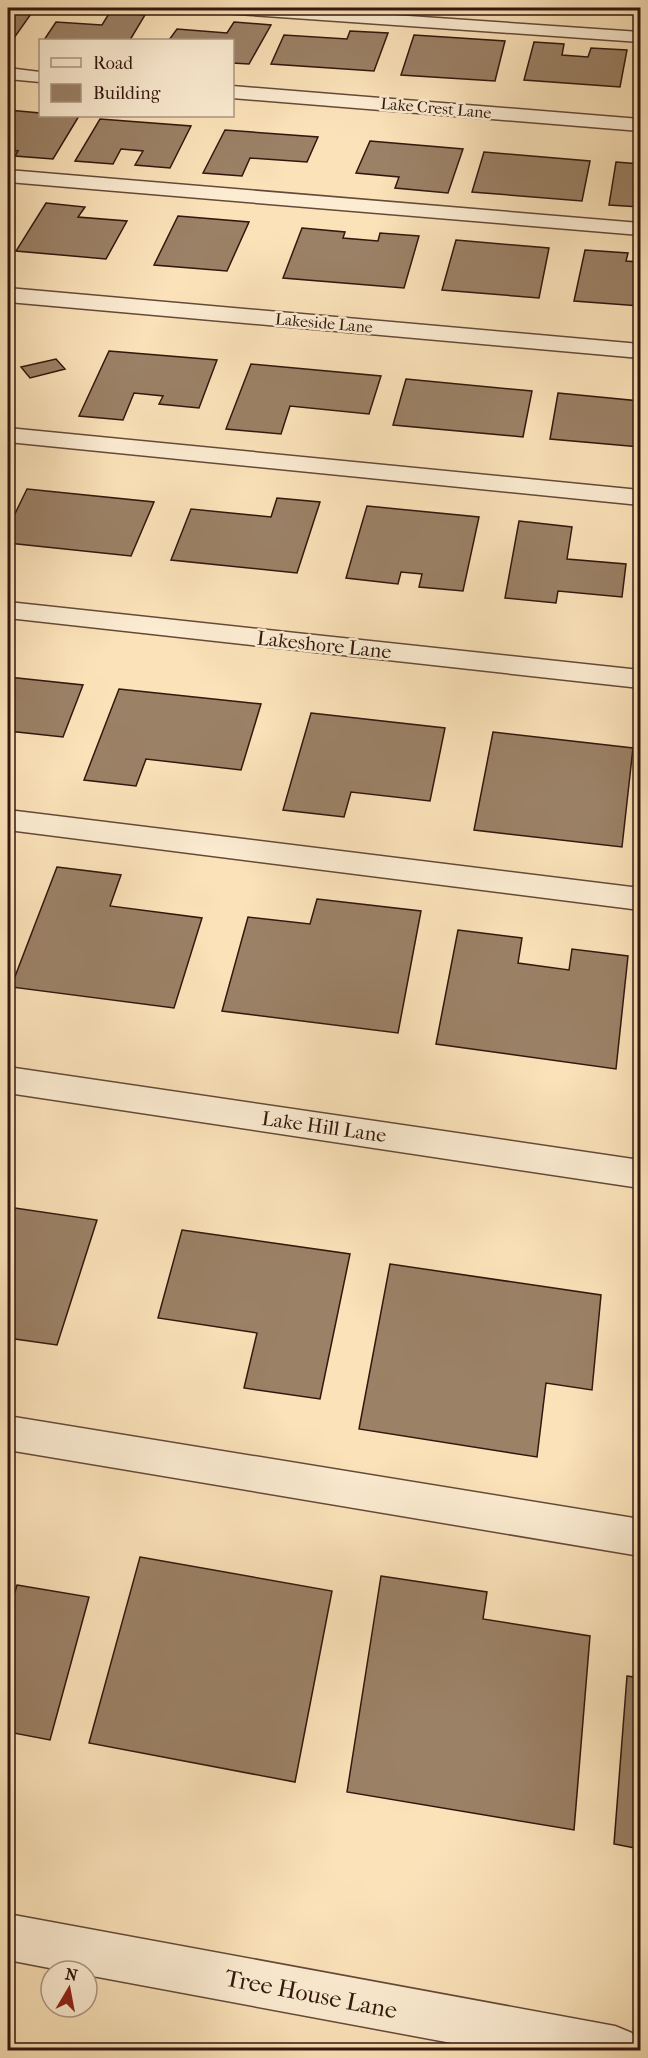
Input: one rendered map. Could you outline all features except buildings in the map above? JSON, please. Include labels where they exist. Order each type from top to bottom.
[{"type":"street","points":[[223,8],[640,37]]},
{"type":"street","points":[[8,74],[39,77]]},
{"type":"street","name":"Lake Crest Lane","points":[[234,92],[640,125]]},
{"type":"street","points":[[8,176],[640,229]]},
{"type":"street","name":"Lakeside Lane","points":[[8,295],[640,351]]},
{"type":"street","points":[[8,435],[640,498]]},
{"type":"street","name":"Lakeshore Lane","points":[[8,610],[640,679]]},
{"type":"street","points":[[8,820],[640,899]]},
{"type":"street","name":"Lake Hill Lane","points":[[8,1080],[640,1174]]},
{"type":"street","points":[[8,1433],[640,1538]]},
{"type":"street","name":"Tree House Lane","points":[[8,1937],[615,2050]]}]
